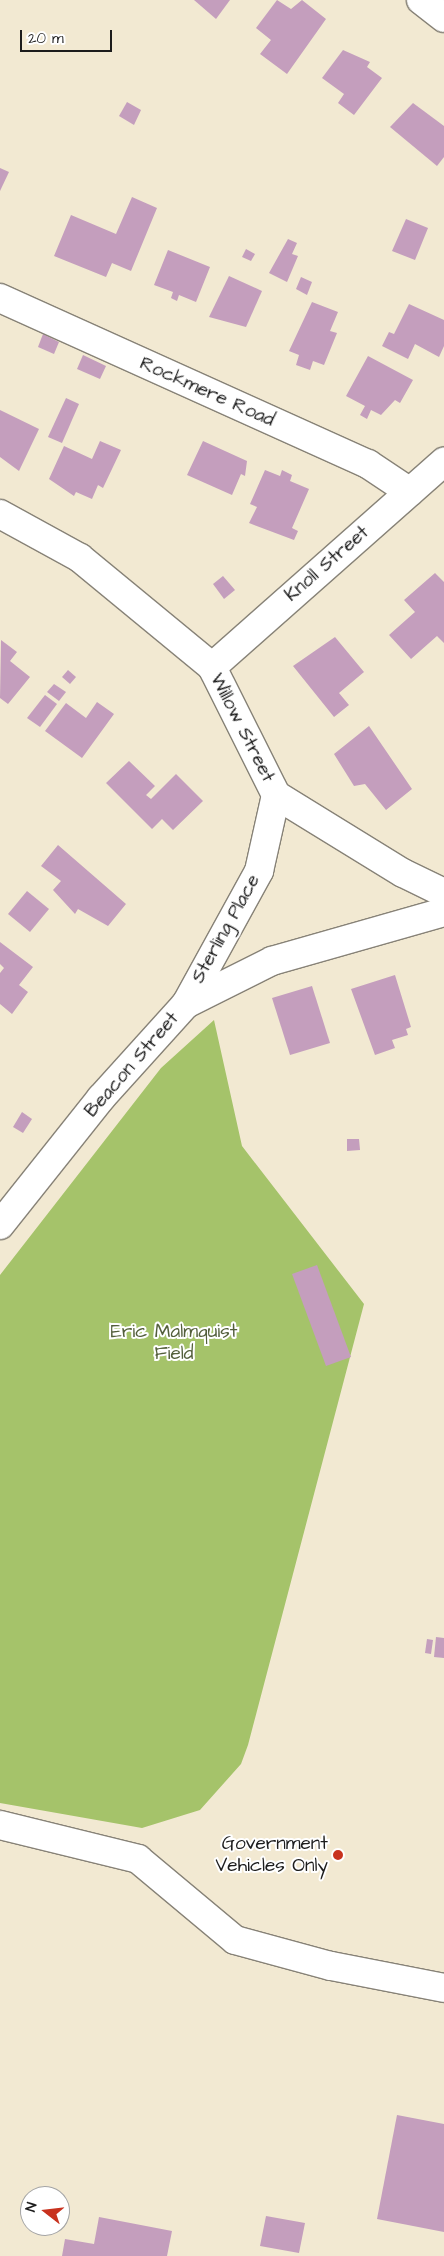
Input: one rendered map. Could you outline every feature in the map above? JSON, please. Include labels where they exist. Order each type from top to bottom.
[{"type":"street","points":[[421,0],[444,18]]},
{"type":"street","name":"Rockmere Road","points":[[0,298],[368,464],[410,492]]},
{"type":"street","name":"Knoll Street","points":[[212,667],[444,462]]},
{"type":"street","name":"Willow Street","points":[[0,514],[80,558],[212,667],[276,795],[444,893]]},
{"type":"street","name":"Sterling Place","points":[[186,1004],[259,871],[276,795]]},
{"type":"street","name":"Beacon Street","points":[[0,1225],[101,1098],[186,1004],[272,961],[444,912]]},
{"type":"street","points":[[0,1825],[138,1859],[235,1940],[331,1966],[444,1988]]},
{"type":"green space","name":"Eric Malmquist Field","points":[[214,1020],[242,1146],[364,1304],[248,1745],[241,1764],[200,1810],[142,1828],[0,1803],[0,1275],[161,1068]]},
{"type":"building","points":[[194,0],[230,0],[216,19]]},
{"type":"building","points":[[277,0],[291,9],[302,0],[326,19],[287,74],[260,54],[271,40],[256,28]]},
{"type":"building","points":[[343,50],[370,62],[367,67],[382,78],[354,115],[338,103],[344,94],[322,78]]},
{"type":"building","points":[[127,102],[141,110],[134,125],[119,116]]},
{"type":"building","points":[[413,103],[444,126],[444,157],[437,166],[390,127]]},
{"type":"building","points":[[0,168],[9,172],[0,191]]},
{"type":"building","points":[[132,197],[157,208],[131,271],[112,263],[106,277],[54,256],[71,215],[116,234]]},
{"type":"building","points":[[406,219],[428,228],[415,260],[392,251]]},
{"type":"building","points":[[288,239],[297,243],[292,254],[298,256],[287,282],[269,273]]},
{"type":"building","points":[[246,249],[255,254],[251,261],[242,257]]},
{"type":"building","points":[[168,250],[210,267],[196,302],[179,295],[177,301],[171,298],[173,292],[154,285]]},
{"type":"building","points":[[229,276],[262,291],[246,327],[209,317]]},
{"type":"building","points":[[301,277],[312,282],[307,295],[296,289]]},
{"type":"building","points":[[312,302],[338,312],[330,331],[337,333],[324,365],[313,361],[310,370],[296,365],[299,355],[289,351]]},
{"type":"building","points":[[409,304],[444,320],[444,346],[439,357],[415,344],[408,359],[382,346],[389,332],[394,334]]},
{"type":"building","points":[[43,334],[59,342],[54,354],[38,347]]},
{"type":"building","points":[[83,355],[106,366],[100,379],[77,369]]},
{"type":"building","points":[[368,356],[413,380],[400,403],[395,400],[381,415],[371,410],[367,419],[360,415],[365,406],[346,396]]},
{"type":"building","points":[[66,398],[79,404],[62,443],[48,437]]},
{"type":"building","points":[[0,410],[39,429],[19,471],[0,457]]},
{"type":"building","points":[[100,441],[121,450],[103,488],[98,485],[92,499],[76,492],[74,496],[49,479],[64,446],[92,459]]},
{"type":"building","points":[[203,441],[247,461],[245,476],[241,474],[232,495],[187,475]]},
{"type":"building","points":[[265,470],[280,476],[282,470],[292,475],[290,481],[309,489],[292,528],[298,531],[294,540],[249,523],[257,507],[250,504]]},
{"type":"building","points":[[435,573],[444,582],[444,643],[437,636],[411,659],[389,635],[415,612],[404,600]]},
{"type":"building","points":[[223,576],[235,590],[224,599],[213,584]]},
{"type":"building","points":[[335,637],[364,672],[339,693],[349,705],[334,717],[293,666]]},
{"type":"building","points":[[1,640],[17,652],[10,661],[30,677],[8,704],[0,698]]},
{"type":"building","points":[[68,670],[76,677],[70,684],[62,677]]},
{"type":"building","points":[[54,684],[66,692],[59,701],[47,692]]},
{"type":"building","points":[[45,695],[57,704],[40,727],[27,718]]},
{"type":"building","points":[[97,702],[114,714],[82,758],[45,731],[66,703],[86,718]]},
{"type":"building","points":[[369,726],[412,789],[386,810],[365,784],[354,786],[334,754]]},
{"type":"building","points":[[129,761],[155,786],[146,795],[151,799],[176,774],[203,801],[173,830],[162,819],[152,829],[106,783]]},
{"type":"building","points":[[58,845],[126,904],[108,926],[78,909],[75,914],[53,890],[61,881],[41,866]]},
{"type":"building","points":[[27,891],[49,909],[30,932],[8,914]]},
{"type":"building","points":[[0,942],[33,967],[19,985],[28,992],[12,1014],[0,1004],[0,973],[4,968],[0,964]]},
{"type":"building","points":[[395,975],[411,1027],[406,1029],[408,1035],[392,1040],[395,1048],[375,1055],[351,989]]},
{"type":"building","points":[[312,986],[330,1043],[290,1055],[272,998]]},
{"type":"building","points":[[22,1112],[32,1119],[23,1133],[13,1127]]},
{"type":"building","points":[[347,1139],[359,1139],[360,1150],[347,1151]]},
{"type":"building","points":[[317,1265],[351,1357],[326,1366],[292,1274]]},
{"type":"building","points":[[436,1637],[444,1638],[444,1658],[434,1657]]},
{"type":"building","points":[[427,1639],[433,1640],[431,1654],[425,1653]]},
{"type":"building","points":[[397,2115],[444,2124],[444,2232],[377,2219]]},
{"type":"building","points":[[266,2216],[305,2223],[299,2253],[260,2246]]},
{"type":"building","points":[[99,2217],[172,2231],[167,2256],[62,2256],[65,2239],[94,2244]]},
{"type":"place","name":"Government Vehicles Only","points":[[338,1855]]}]
